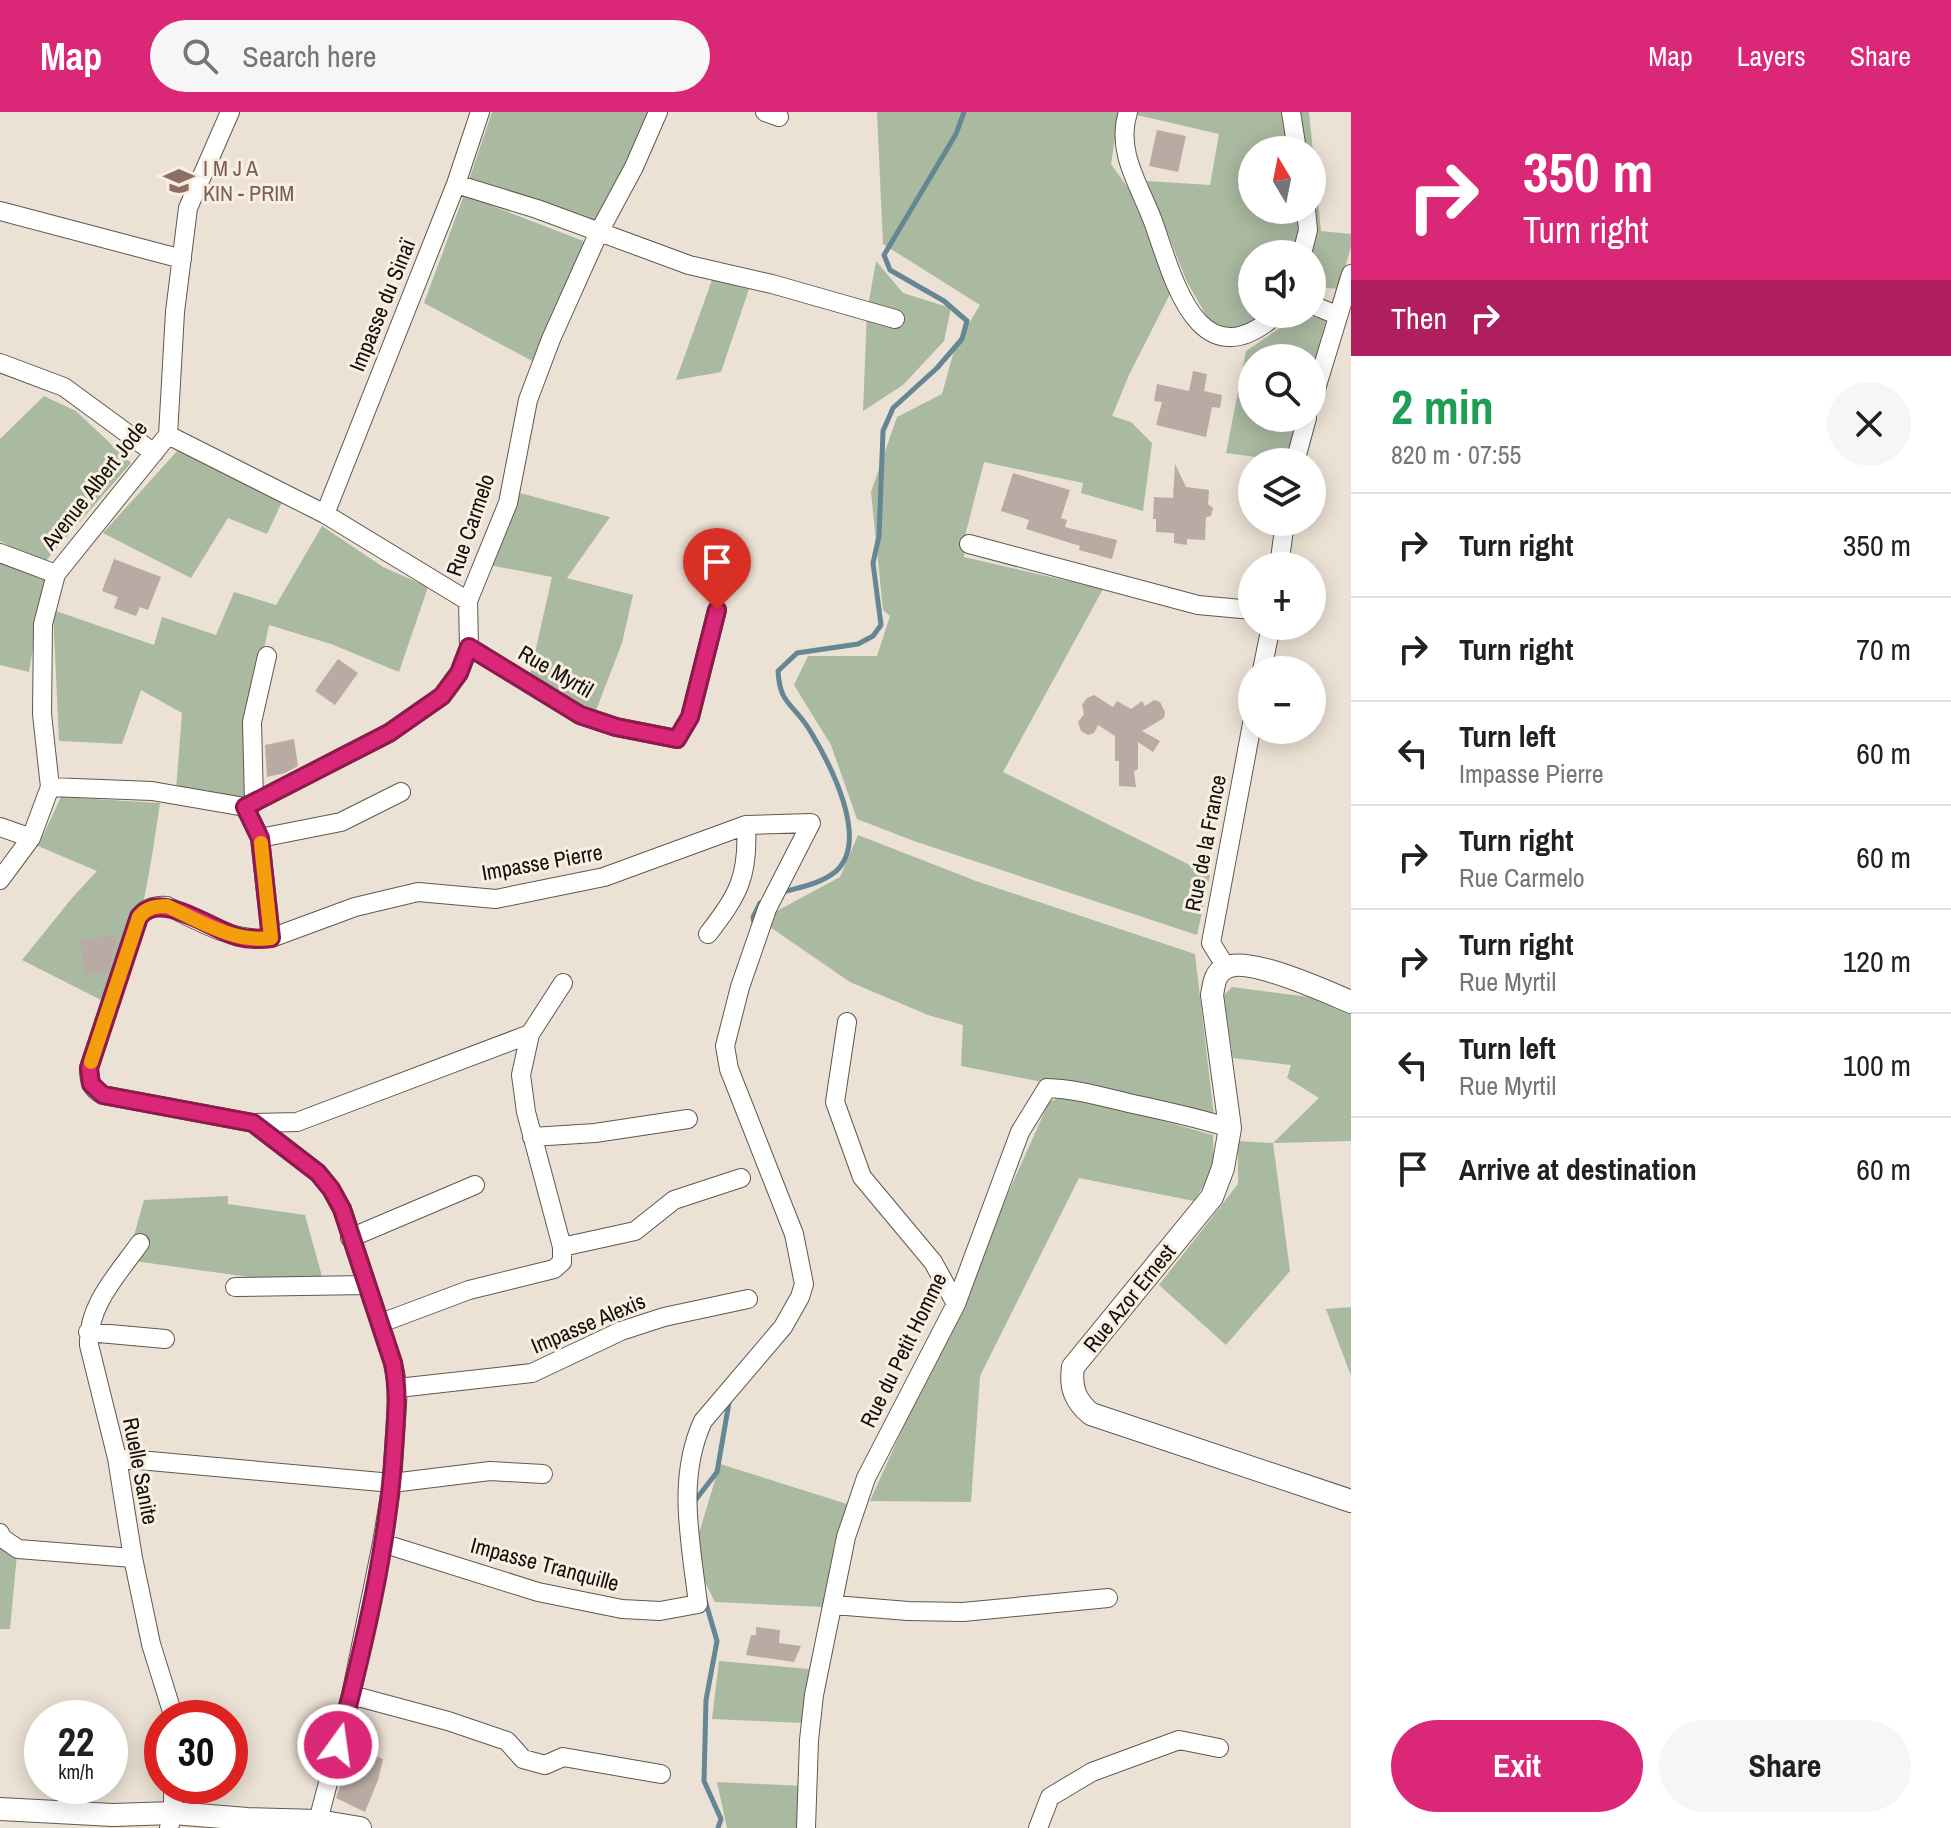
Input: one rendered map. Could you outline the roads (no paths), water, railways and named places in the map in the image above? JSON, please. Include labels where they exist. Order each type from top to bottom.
[{"type":"street","name":"Avenue Albert Jode","points":[[0,880],[31,838],[50,787],[42,714],[43,624],[56,574],[168,435],[175,312],[188,208],[230,112]]},
{"type":"street","name":"Impasse du Sinaï","points":[[325,514],[456,184],[480,112]]},
{"type":"street","name":"Rue Carmelo","points":[[250,805],[389,733],[442,696],[459,673],[469,647],[468,601],[508,503],[528,400],[551,339],[599,232],[634,167],[658,112]]},
{"type":"street","points":[[1128,112],[1124,143],[1128,166],[1147,206],[1180,298],[1197,323],[1218,335],[1244,337],[1257,328]]},
{"type":"street","points":[[1291,112],[1295,136]]},
{"type":"street","points":[[456,184],[537,209],[689,265],[772,284],[895,319]]},
{"type":"street","points":[[0,211],[182,259]]},
{"type":"street","points":[[1326,353],[1351,274]]},
{"type":"street","points":[[1326,311],[1337,315]]},
{"type":"street","points":[[0,363],[64,387],[154,453]]},
{"type":"street","points":[[168,435],[325,514],[468,601]]},
{"type":"street","points":[[969,544],[1198,605],[1238,609]]},
{"type":"street","points":[[0,553],[56,574]]},
{"type":"street","name":"Rue Myrtil","points":[[469,647],[580,715],[616,727],[677,739],[690,717],[717,610]]},
{"type":"street","points":[[267,656],[252,722],[250,805],[260,838],[271,938],[257,940],[239,937],[167,906],[143,911],[89,1068],[91,1084],[103,1095],[253,1123],[297,1122],[530,1034]]},
{"type":"street","name":"Rue de la France","points":[[1226,967],[1211,943],[1248,744]]},
{"type":"street","points":[[50,787],[152,791],[250,805]]},
{"type":"street","points":[[260,838],[341,822],[401,792]]},
{"type":"street","name":"Impasse Pierre","points":[[271,938],[355,907],[418,892],[496,899],[604,877],[746,825],[811,823],[767,909],[740,987],[725,1046],[729,1069],[794,1234],[804,1284],[783,1327],[703,1421],[694,1440],[685,1496],[698,1604]]},
{"type":"street","points":[[708,934],[735,897],[746,865],[746,825]]},
{"type":"street","points":[[0,827],[31,838]]},
{"type":"street","points":[[1226,967],[1239,964],[1257,967],[1351,1002]]},
{"type":"street","name":"Rue Azor Ernest","points":[[1226,967],[1216,976],[1212,995],[1230,1128],[1223,1168],[1212,1197],[1073,1367],[1071,1380],[1074,1394],[1091,1414],[1351,1501]]},
{"type":"street","points":[[381,1323],[469,1290],[554,1269],[562,1262],[562,1247],[532,1137],[521,1075],[530,1034],[563,983]]},
{"type":"street","points":[[847,1022],[835,1102],[862,1177],[933,1262],[956,1304]]},
{"type":"street","name":"Rue du Petit Homme","points":[[806,1828],[814,1695],[846,1537],[866,1478],[956,1304],[1020,1132],[1047,1088],[1076,1089],[1230,1128]]},
{"type":"street","points":[[532,1137],[595,1133],[688,1119]]},
{"type":"street","points":[[253,1123],[318,1173],[342,1209],[381,1323],[398,1388],[392,1483],[382,1543],[351,1695],[318,1821]]},
{"type":"street","points":[[562,1247],[635,1231],[674,1200],[741,1178]]},
{"type":"street","points":[[350,1238],[475,1185]]},
{"type":"street","points":[[140,1243],[102,1296],[88,1332],[165,1339]]},
{"type":"street","points":[[235,1287],[367,1285]]},
{"type":"street","name":"Impasse Alexis","points":[[398,1388],[532,1373],[621,1331],[664,1317],[748,1299]]},
{"type":"street","name":"Ruelle Sanite","points":[[88,1332],[96,1380],[117,1458],[151,1644],[168,1700]]},
{"type":"street","points":[[117,1458],[392,1483],[490,1471],[543,1474]]},
{"type":"street","points":[[0,1533],[2,1538],[18,1549],[133,1558]]},
{"type":"street","name":"Impasse Tranquille","points":[[382,1543],[538,1592],[622,1609],[660,1611],[698,1604]]},
{"type":"street","points":[[834,1605],[963,1612],[1108,1598]]},
{"type":"street","points":[[351,1695],[448,1721],[507,1741],[523,1759],[545,1765],[563,1757],[661,1774]]},
{"type":"street","points":[[1038,1828],[1050,1797],[1092,1772],[1179,1740],[1219,1748]]},
{"type":"street","points":[[0,1809],[171,1820],[318,1821],[360,1828]]},
{"type":"waterway","points":[[783,892],[817,882],[835,872],[845,858],[849,841],[848,821],[835,780],[809,729],[784,697],[778,671],[797,653],[858,644],[873,636],[881,625],[873,563],[879,536],[883,431],[893,408],[937,368],[962,339],[967,321],[944,301],[890,270],[884,255],[956,134],[964,112]]},
{"type":"waterway","points":[[754,923],[753,917],[760,903]]},
{"type":"waterway","points":[[694,1502],[717,1472],[730,1397]]},
{"type":"waterway","points":[[705,1600],[717,1641],[706,1700],[704,1781],[721,1819],[718,1828]]},
{"type":"place","name":"I M J A KIN - PRIM","points":[[179,181]]}]
